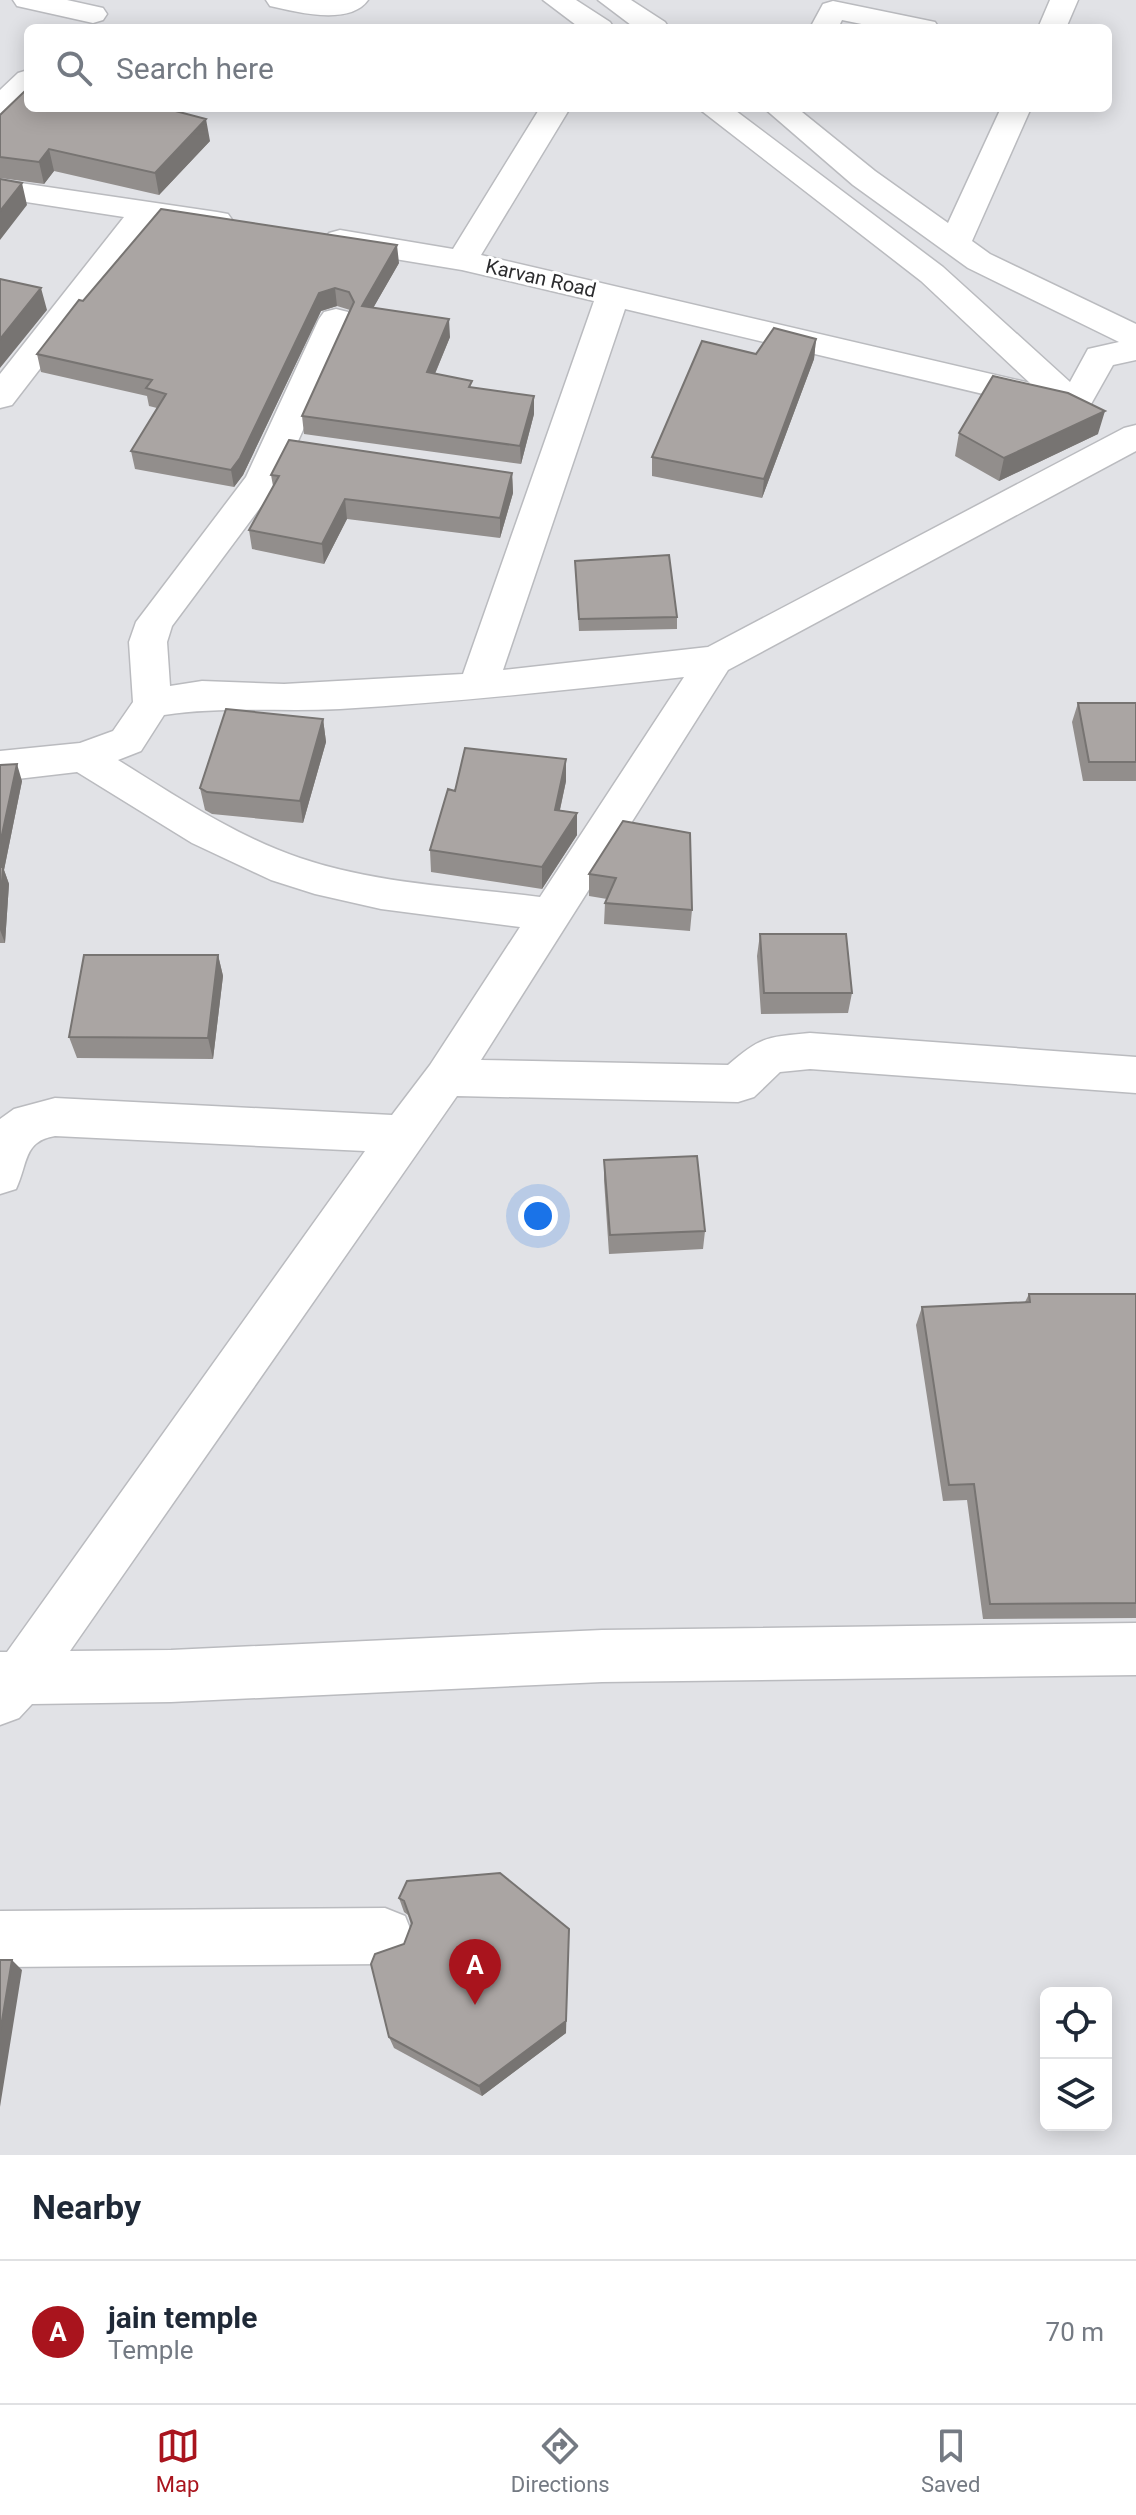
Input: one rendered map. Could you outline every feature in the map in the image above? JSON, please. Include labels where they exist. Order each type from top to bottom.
[{"type":"street","points":[[27,0],[96,14]]},
{"type":"street","points":[[280,0],[331,8],[354,0]]},
{"type":"street","points":[[557,0],[594,24]]},
{"type":"street","points":[[612,0],[649,24]]},
{"type":"street","points":[[1054,24],[1064,0]]},
{"type":"street","points":[[833,13],[900,24]]},
{"type":"street","points":[[0,107],[24,83]]},
{"type":"street","points":[[462,260],[553,112]]},
{"type":"street","points":[[718,112],[932,274],[1074,405],[1100,357],[1136,349]]},
{"type":"street","points":[[786,112],[864,178],[979,261],[1136,337]]},
{"type":"street","points":[[954,244],[1014,112]]},
{"type":"street","points":[[0,189],[241,225]]},
{"type":"street","points":[[0,397],[146,210]]},
{"type":"street","name":"Karvan Road","points":[[304,235],[462,260],[1074,405],[1136,435]]},
{"type":"street","points":[[478,687],[532,480],[613,295]]},
{"type":"street","points":[[0,766],[83,757],[127,741],[152,703],[148,642],[155,622],[262,481],[295,446],[336,319]]},
{"type":"street","points":[[152,703],[202,695],[284,698],[478,687],[715,660],[1136,435]]},
{"type":"street","points":[[6,1686],[446,1078],[715,660]]},
{"type":"street","points":[[83,757],[217,839],[287,869],[344,886],[550,915]]},
{"type":"street","points":[[446,1078],[738,1084],[769,1055],[810,1051],[1136,1075]]},
{"type":"street","points":[[0,1175],[12,1134],[32,1120],[55,1117],[403,1134]]},
{"type":"street","points":[[6,1686],[602,1656],[1136,1649]]},
{"type":"street","points":[[0,1939],[385,1936]]},
{"type":"building","points":[[24,92],[24,112],[179,112],[206,119],[155,173],[49,149],[39,162],[0,157],[0,115]]},
{"type":"building","points":[[0,179],[22,183],[0,211]]},
{"type":"building","points":[[161,209],[397,245],[362,306],[449,319],[427,372],[472,381],[469,387],[534,396],[520,446],[302,416],[354,302],[349,292],[335,288],[319,293],[240,458],[231,470],[131,451],[166,394],[146,388],[152,380],[37,354],[79,300],[83,301]]},
{"type":"building","points":[[0,279],[41,288],[0,339]]},
{"type":"building","points":[[774,328],[816,339],[764,479],[652,457],[702,341],[756,354]]},
{"type":"building","points":[[993,376],[1068,393],[1105,411],[1004,458],[959,433]]},
{"type":"building","points":[[289,440],[512,473],[500,518],[345,499],[322,544],[249,530],[279,476],[271,475]]},
{"type":"building","points":[[669,555],[677,617],[579,619],[575,561]]},
{"type":"building","points":[[1078,703],[1136,703],[1136,762],[1089,762]]},
{"type":"building","points":[[226,709],[323,719],[300,801],[207,792],[200,788]]},
{"type":"building","points":[[465,748],[566,759],[555,810],[577,813],[542,867],[430,850],[448,789],[455,791]]},
{"type":"building","points":[[17,764],[0,844],[0,765]]},
{"type":"building","points":[[623,821],[690,833],[692,910],[605,903],[616,878],[589,874]]},
{"type":"building","points":[[0,867],[3,867],[0,909]]},
{"type":"building","points":[[760,934],[846,934],[852,993],[764,993]]},
{"type":"building","points":[[84,955],[218,955],[208,1038],[69,1037]]},
{"type":"building","points":[[697,1156],[705,1231],[610,1235],[604,1160]]},
{"type":"building","points":[[1029,1294],[1136,1294],[1136,1603],[990,1604],[974,1484],[949,1485],[922,1307],[1030,1302]]},
{"type":"building","points":[[500,1873],[569,1929],[566,2021],[479,2086],[389,2037],[371,1964],[375,1954],[404,1944],[412,1923],[404,1901],[399,1898],[407,1881]]},
{"type":"building","points":[[0,1960],[12,1960],[0,2033]]},
{"type":"place","name":"jain temple","points":[[475,2005]]}]
